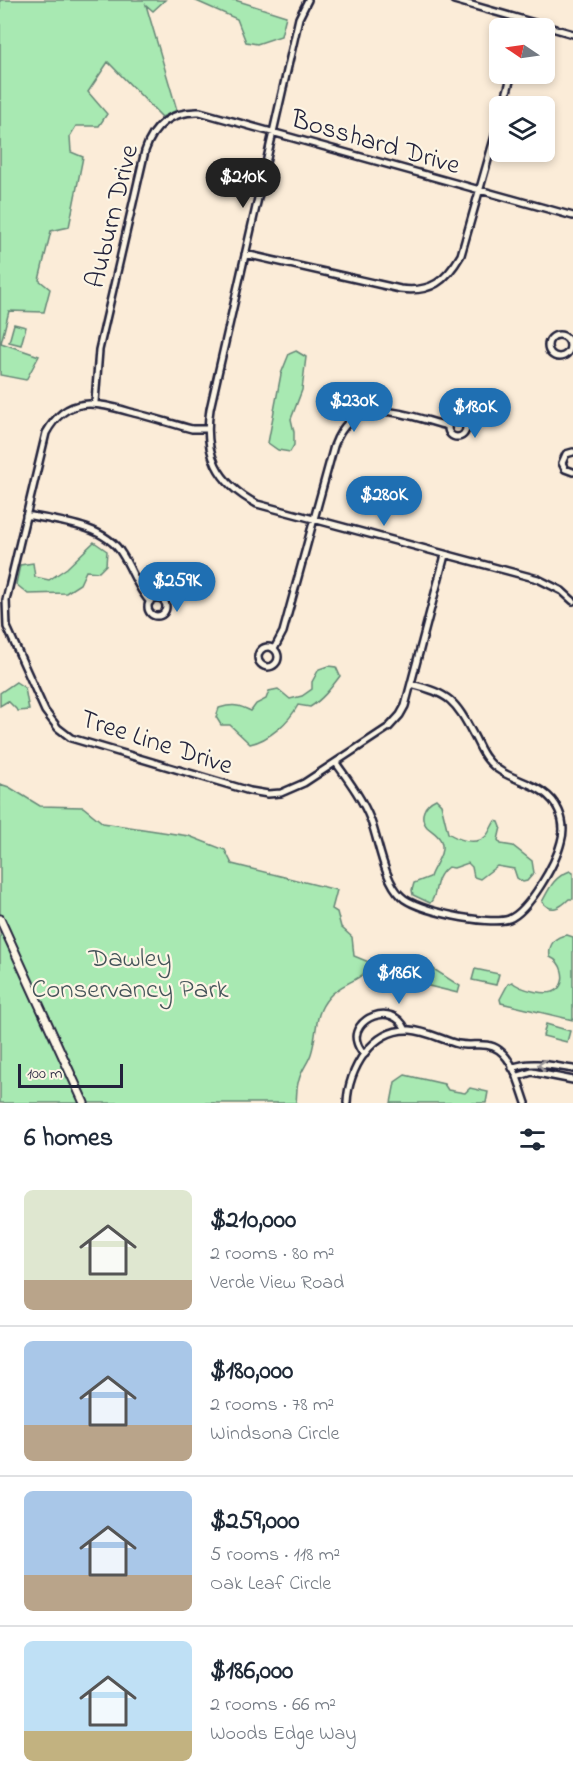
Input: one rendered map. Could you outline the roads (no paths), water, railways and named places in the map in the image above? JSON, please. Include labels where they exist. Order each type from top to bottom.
[{"type":"street","points":[[308,0],[299,18],[207,429],[214,462],[233,488],[257,504],[538,579],[562,591],[573,601]]},
{"type":"street","points":[[454,0],[517,18]]},
{"type":"street","points":[[555,29],[573,34]]},
{"type":"street","name":"Auburn Drive","points":[[95,402],[99,350],[142,162],[154,132],[159,125],[173,116],[194,112],[273,132]]},
{"type":"street","name":"Bosshard Drive","points":[[273,132],[573,216]]},
{"type":"street","points":[[245,254],[400,289],[414,290],[430,287],[448,276],[461,255],[489,156]]},
{"type":"street","points":[[558,335],[565,336],[572,346],[565,355],[558,357],[550,352],[548,345],[551,338],[558,335]]},
{"type":"street","points":[[95,402],[192,429],[207,429]]},
{"type":"street","name":"Tree Line Drive","points":[[95,402],[69,409],[56,418],[42,442],[6,600],[5,616],[11,638],[45,711],[64,732],[87,744],[262,793],[288,791],[336,763],[395,722],[405,706],[445,555]]},
{"type":"street","points":[[274,649],[283,632],[338,435],[343,427],[357,416],[382,410],[448,426]]},
{"type":"street","points":[[573,452],[566,454],[562,464],[565,469],[573,472]]},
{"type":"street","points":[[26,515],[88,529],[106,536],[118,547],[143,595],[150,602]]},
{"type":"street","points":[[336,763],[365,808],[390,881],[404,899],[423,909],[493,922],[509,919],[524,909],[534,896],[561,843],[562,828],[558,809],[543,790],[502,771],[487,760],[454,702],[440,693],[411,684]]},
{"type":"street","points":[[0,919],[84,1103]]},
{"type":"street","points":[[364,1054],[357,1042],[356,1034],[360,1026],[375,1016],[393,1016],[401,1020],[406,1030]]},
{"type":"street","points":[[347,1103],[347,1093],[353,1072],[364,1054],[382,1037],[406,1030],[429,1033],[459,1044],[492,1046],[503,1053],[512,1068],[526,1103]]},
{"type":"street","points":[[512,1068],[521,1064],[535,1063],[573,1069]]},
{"type":"street","points":[[516,1077],[532,1072],[573,1080]]},
{"type":"park label","name":"Dawley Conservancy Park","points":[[130,972]]}]
